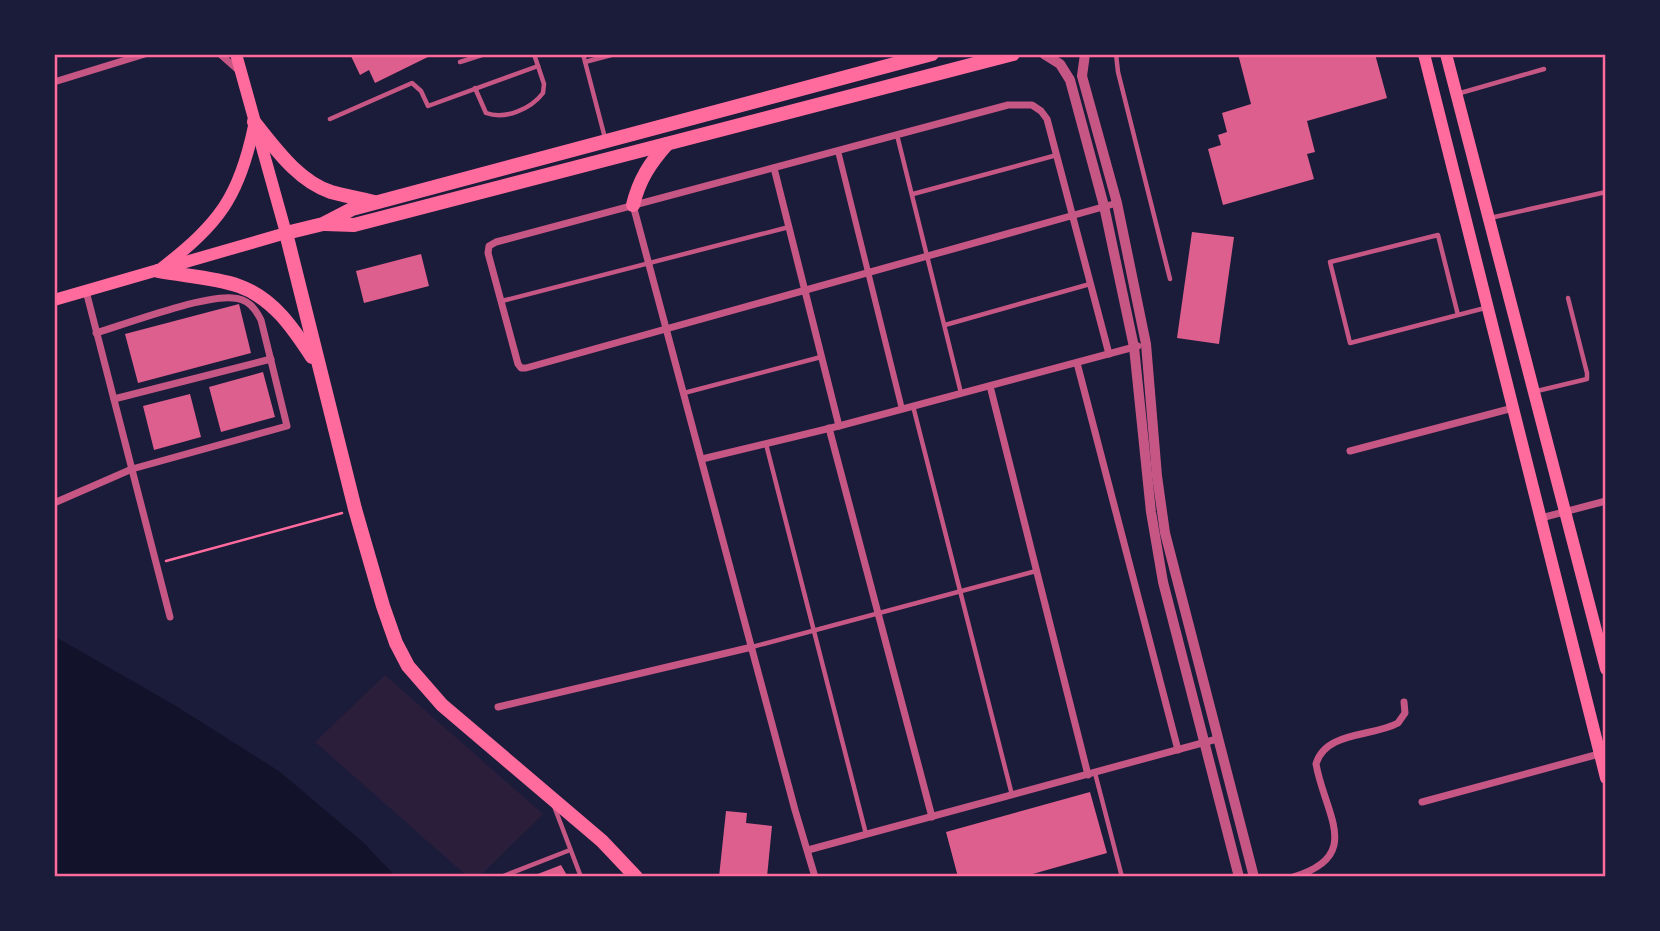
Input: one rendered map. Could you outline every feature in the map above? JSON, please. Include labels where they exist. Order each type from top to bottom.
[{"type":"highway","points":[[636,877],[602,841],[442,705],[408,666],[396,643],[383,606],[355,509],[286,233],[323,224],[352,209],[377,202],[932,54]]},
{"type":"highway","points":[[323,224],[355,225],[1013,54]]},
{"type":"highway","points":[[254,122],[279,152],[309,180],[330,191],[377,202]]},
{"type":"highway","points":[[634,205],[636,192],[647,169],[667,144]]},
{"type":"highway","points":[[158,271],[238,285],[261,297],[293,328],[319,367]]},
{"type":"main road","points":[[54,300],[286,233],[236,54]]},
{"type":"main road","points":[[1424,54],[1606,778]]},
{"type":"main road","points":[[1446,54],[1606,669]]},
{"type":"main road","points":[[158,271],[194,243],[227,205],[247,158],[254,122]]},
{"type":"street","points":[[54,82],[145,54]]},
{"type":"street","points":[[220,54],[241,72]]},
{"type":"street","points":[[1044,54],[1060,64],[1070,79],[1140,346],[1144,450],[1163,582],[1239,877]]},
{"type":"street","points":[[1085,54],[1083,76],[1117,203],[1140,346],[1165,533],[1254,877]]},
{"type":"street","points":[[1109,354],[1090,285],[1072,215],[1057,155],[1047,119],[1041,111],[1022,104],[1008,105],[496,242],[489,246],[488,253],[521,368],[666,330],[805,290],[928,256],[1072,215],[1104,206],[1117,203]]},
{"type":"street","points":[[838,151],[902,409]]},
{"type":"street","points":[[774,168],[839,426]]},
{"type":"street","points":[[634,205],[815,877]]},
{"type":"street","points":[[86,291],[170,617]]},
{"type":"street","points":[[54,503],[132,469],[287,426],[261,320],[255,307],[246,301],[233,298],[200,302],[96,333]]},
{"type":"street","points":[[702,459],[839,426],[1140,346]]},
{"type":"street","points":[[114,399],[271,359]]},
{"type":"street","points":[[1077,363],[1178,750]]},
{"type":"street","points":[[990,386],[1091,774]]},
{"type":"street","points":[[1350,451],[1513,408]]},
{"type":"street","points":[[829,428],[932,817]]},
{"type":"street","points":[[1541,518],[1606,501]]},
{"type":"street","points":[[498,707],[752,647]]},
{"type":"street","points":[[1293,877],[1319,867],[1335,848],[1335,834],[1316,764],[1319,754],[1326,746],[1398,723],[1405,713],[1404,702]]},
{"type":"street","points":[[808,850],[1217,739]]},
{"type":"street","points":[[1422,802],[1600,754]]},
{"type":"lane","points":[[460,62],[485,54]]},
{"type":"lane","points":[[475,88],[486,113],[493,116],[525,110],[543,93],[544,84],[534,54]]},
{"type":"lane","points":[[583,54],[606,142]]},
{"type":"lane","points":[[585,62],[615,54]]},
{"type":"lane","points":[[1116,54],[1118,72],[1170,279]]},
{"type":"lane","points":[[330,119],[412,83],[421,91],[428,106],[538,66]]},
{"type":"lane","points":[[1457,94],[1544,69]]},
{"type":"lane","points":[[897,135],[961,394]]},
{"type":"lane","points":[[912,194],[1057,155]]},
{"type":"lane","points":[[1489,218],[1606,192]]},
{"type":"lane","points":[[501,302],[789,227]]},
{"type":"lane","points":[[1458,315],[1438,235],[1330,262],[1350,343],[1458,315],[1488,307]]},
{"type":"lane","points":[[945,325],[1090,285]]},
{"type":"lane","points":[[1534,392],[1587,379],[1568,298]]},
{"type":"lane","points":[[683,394],[822,357]]},
{"type":"lane","points":[[913,406],[1013,796]]},
{"type":"lane","points":[[766,444],[866,834]]},
{"type":"lane","points":[[752,647],[1037,571]]},
{"type":"lane","points":[[1091,774],[1122,877]]},
{"type":"lane","points":[[550,796],[581,877]]},
{"type":"lane","points":[[501,877],[570,850]]},
{"type":"path","points":[[157,564],[355,509]]},
{"type":"shaded area","points":[[54,636],[176,706],[280,772],[364,843],[396,877],[54,877]]},
{"type":"shaded area","points":[[385,675],[543,814],[479,877],[468,877],[315,742]]},
{"type":"building","points":[[350,54],[434,54],[375,83],[369,70],[360,75]]},
{"type":"building","points":[[1238,54],[1375,54],[1387,98],[1307,121],[1315,152],[1307,154],[1314,179],[1223,205],[1208,149],[1221,145],[1218,135],[1227,132],[1222,113],[1251,104]]},
{"type":"building","points":[[1192,232],[1234,237],[1219,344],[1177,338]]},
{"type":"building","points":[[421,254],[429,286],[364,303],[356,271]]},
{"type":"building","points":[[239,304],[251,353],[138,383],[125,334]]},
{"type":"building","points":[[263,372],[275,417],[221,432],[209,387]]},
{"type":"building","points":[[190,394],[201,437],[154,450],[143,406]]},
{"type":"building","points":[[1090,792],[1107,853],[1022,877],[958,877],[946,832]]},
{"type":"building","points":[[726,811],[747,813],[746,823],[772,826],[767,877],[719,877]]},
{"type":"building","points":[[561,865],[568,877],[530,877]]}]
